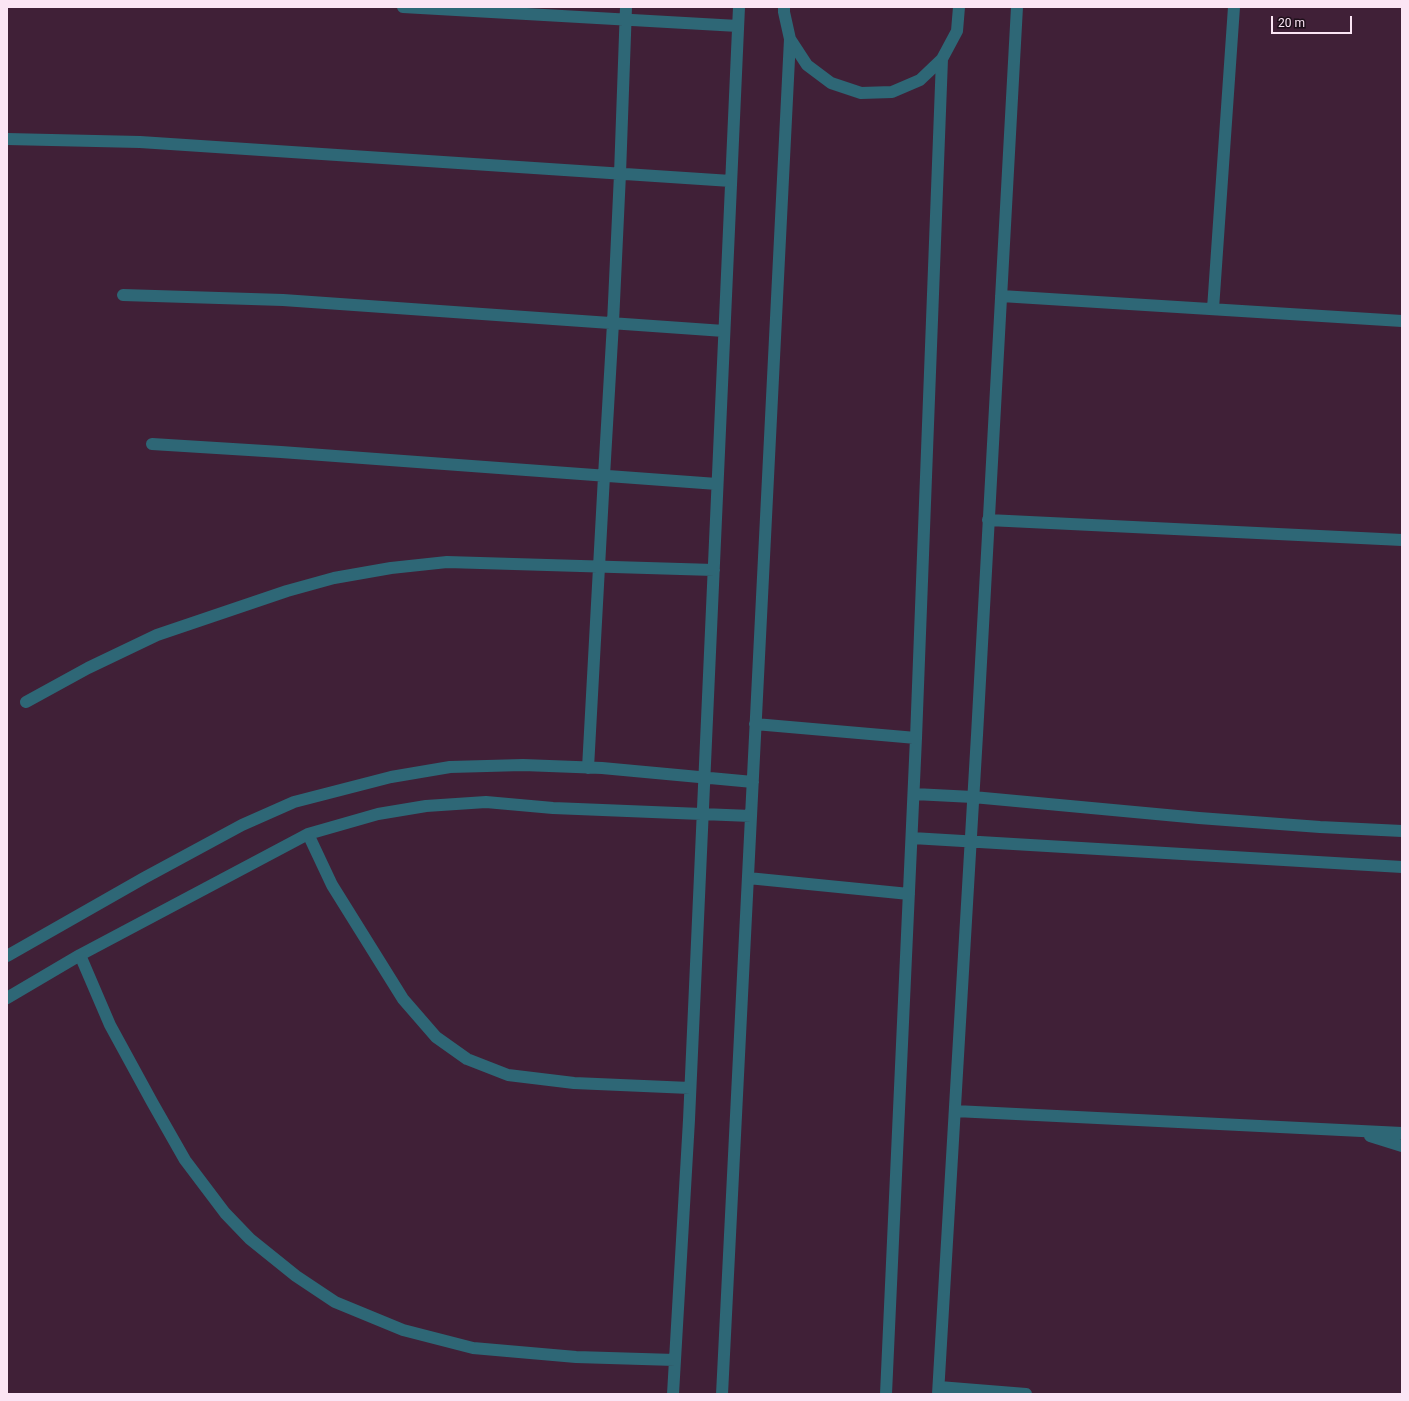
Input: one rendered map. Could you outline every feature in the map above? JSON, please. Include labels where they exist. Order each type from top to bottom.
[{"type":"street","points":[[403,7],[738,26]]},
{"type":"street","points":[[588,768],[613,323],[626,7]]},
{"type":"street","points":[[673,1394],[690,1088],[739,7]]},
{"type":"street","points":[[722,1394],[790,38],[784,7]]},
{"type":"street","points":[[790,38],[807,65],[831,83],[861,93],[892,92],[920,80],[942,59],[957,31],[959,7]]},
{"type":"street","points":[[1017,7],[939,1391],[1026,1394]]},
{"type":"street","points":[[1213,309],[1234,7]]},
{"type":"street","points":[[886,1394],[914,794],[942,59]]},
{"type":"street","points":[[7,139],[140,142],[731,181]]},
{"type":"street","points":[[122,295],[283,300],[724,331]]},
{"type":"street","points":[[1001,296],[1402,321]]},
{"type":"street","points":[[152,444],[718,484]]},
{"type":"street","points":[[988,520],[1402,540]]},
{"type":"street","points":[[26,702],[88,668],[158,635],[287,591],[334,578],[391,568],[447,562],[714,570]]},
{"type":"street","points":[[755,724],[916,738]]},
{"type":"street","points":[[7,956],[242,824],[294,802],[391,777],[450,767],[523,764],[752,782]]},
{"type":"street","points":[[914,794],[973,797],[1320,827],[1402,831]]},
{"type":"street","points":[[7,998],[80,955],[308,834],[378,814],[426,806],[486,802],[553,808],[751,816]]},
{"type":"street","points":[[308,834],[332,885],[403,999],[436,1037],[467,1059],[508,1076],[574,1083],[690,1088]]},
{"type":"street","points":[[912,838],[1402,866]]},
{"type":"street","points":[[748,878],[909,894]]},
{"type":"street","points":[[80,955],[110,1025],[185,1160],[225,1213],[250,1239],[296,1276],[335,1302],[403,1330],[473,1348],[576,1357],[675,1360]]},
{"type":"street","points":[[955,1111],[1402,1133]]},
{"type":"street","points":[[1352,1130],[1402,1146]]}]
